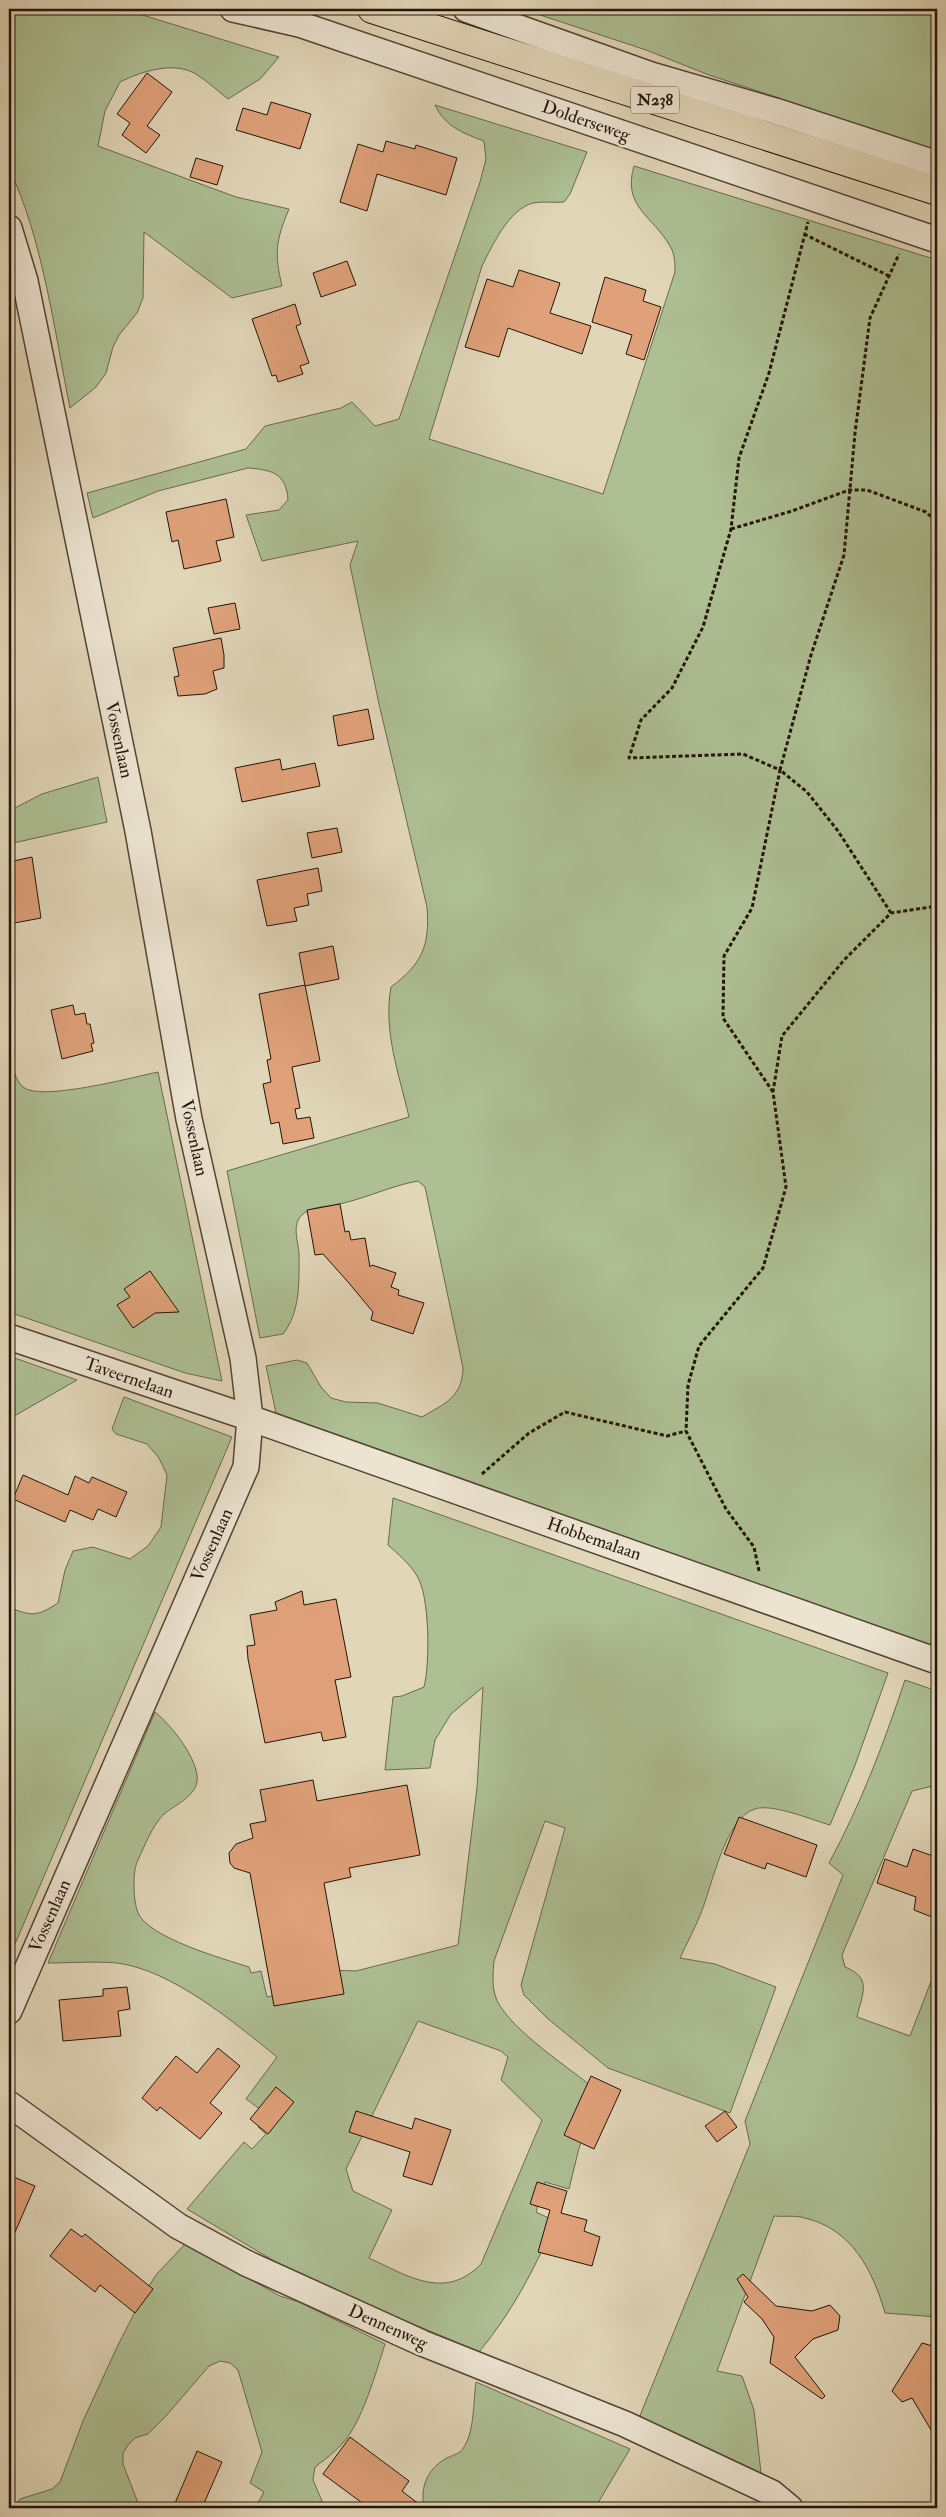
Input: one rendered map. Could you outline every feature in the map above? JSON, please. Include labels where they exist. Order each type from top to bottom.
[{"type":"main road","name":"N238","points":[[372,9],[937,191]]},
{"type":"street","name":"Dolderseweg","points":[[233,9],[299,24],[937,240]]},
{"type":"street","points":[[466,9],[651,75],[775,111],[937,164]]},
{"type":"street","name":"Vossenlaan","points":[[9,228],[25,281],[136,822],[189,1119],[243,1358],[250,1418],[246,1467],[9,2011]]},
{"type":"street","name":"Taveernelaan","points":[[9,1337],[250,1418]]},
{"type":"street","name":"Hobbemalaan","points":[[250,1418],[937,1660]]},
{"type":"street","name":"Dennenweg","points":[[9,2104],[178,2226],[246,2263],[422,2343],[625,2424],[772,2493],[790,2508]]},
{"type":"path","points":[[817,199],[804,234],[769,373],[740,458],[731,529],[703,627],[672,688],[641,720],[629,758],[743,754],[780,770],[807,792],[838,831],[891,914]]},
{"type":"path","points":[[773,1092],[723,1018],[724,956],[752,908],[780,770],[811,655],[844,555],[849,490],[870,318],[910,231]]},
{"type":"path","points":[[804,234],[889,276]]},
{"type":"path","points":[[731,529],[792,511],[849,490],[867,490],[926,512],[937,522]]},
{"type":"path","points":[[764,1598],[754,1547],[726,1509],[686,1431],[688,1385],[699,1346],[763,1268],[786,1187],[773,1092],[782,1036],[844,960],[891,914],[937,906]]},
{"type":"path","points":[[463,1494],[498,1458],[529,1433],[565,1412],[667,1436],[686,1431]]},
{"type":"green space","points":[[9,9],[123,9],[279,57],[260,79],[228,99],[196,74],[178,68],[148,71],[120,82],[105,111],[98,146],[236,197],[289,209],[281,229],[277,255],[282,286],[232,298],[144,232],[143,298],[137,313],[119,335],[113,347],[106,373],[96,387],[70,408],[39,254],[20,195],[9,169]]},
{"type":"green space","points":[[522,9],[937,9],[937,150],[709,75],[646,50]]},
{"type":"green space","points":[[435,105],[587,152],[570,194],[564,202],[533,203],[516,213],[502,229],[482,266],[429,439],[603,494],[675,272],[672,249],[641,210],[632,192],[631,180],[634,166],[937,260],[937,1649],[276,1413],[266,1366],[297,1360],[307,1363],[321,1387],[331,1398],[346,1402],[378,1403],[422,1417],[445,1403],[456,1393],[462,1378],[463,1368],[425,1187],[418,1181],[345,1203],[312,1209],[304,1213],[298,1220],[296,1229],[299,1253],[299,1284],[293,1315],[283,1334],[260,1338],[227,1171],[409,1117],[393,1052],[389,1003],[391,987],[402,979],[417,962],[422,953],[427,933],[427,907],[379,704],[350,565],[358,541],[262,561],[246,515],[279,510],[288,500],[285,484],[277,475],[265,470],[248,468],[158,491],[93,518],[87,493],[246,449],[265,426],[341,408],[352,402],[375,426],[399,419],[480,182],[486,159],[484,141],[468,135],[449,124]]},
{"type":"green space","points":[[98,777],[107,822],[9,844],[9,811],[42,794]]},
{"type":"green space","points":[[9,1044],[13,1067],[19,1083],[33,1091],[48,1092],[88,1087],[158,1072],[222,1381],[185,1373],[9,1312]]},
{"type":"green space","points":[[9,1356],[77,1380],[9,1419]]},
{"type":"green space","points":[[124,1397],[232,1437],[9,1958],[9,1607],[29,1614],[45,1611],[58,1603],[65,1570],[73,1551],[93,1547],[130,1559],[148,1546],[161,1527],[167,1475],[159,1458],[147,1444],[116,1434],[112,1429]]},
{"type":"green space","points":[[393,1498],[888,1673],[854,1768],[830,1825],[771,1808],[755,1809],[745,1815],[735,1825],[721,1854],[701,1913],[680,1958],[715,1964],[776,1987],[730,2113],[608,2068],[547,2018],[524,1995],[521,1985],[565,1828],[545,1821],[494,1961],[494,1991],[500,2006],[522,2031],[551,2056],[590,2085],[601,2089],[579,2148],[569,2189],[545,2182],[536,2212],[555,2221],[539,2256],[512,2306],[479,2352],[352,2298],[279,2264],[187,2209],[244,2142],[252,2149],[266,2134],[258,2127],[268,2115],[246,2099],[277,2057],[202,2000],[159,1976],[117,1963],[48,1963],[155,1712],[175,1732],[187,1749],[197,1775],[195,1788],[191,1793],[181,1803],[164,1814],[156,1824],[135,1870],[134,1889],[138,1913],[156,1931],[206,1953],[249,1967],[251,1973],[261,1971],[267,1997],[304,1989],[300,1969],[356,1971],[458,1945],[477,1788],[483,1687],[451,1714],[435,1740],[430,1768],[385,1770],[393,1697],[402,1696],[424,1687],[428,1647],[427,1614],[421,1586],[411,1567],[388,1545]],"holes":[[[418,2021],[501,2051],[508,2057],[501,2080],[542,2120],[481,2264],[467,2275],[454,2281],[440,2283],[412,2278],[369,2258],[392,2210],[353,2191],[346,2169]]]},
{"type":"green space","points":[[905,1680],[937,1691],[937,1785],[912,1791],[842,1955],[845,1967],[854,1971],[862,1982],[863,1994],[857,2017],[910,2036],[937,1966],[937,2317],[885,2313],[867,2267],[848,2242],[836,2232],[821,2224],[801,2217],[774,2216],[717,2371],[742,2376],[754,2410],[761,2473],[639,2418],[750,2144],[745,2121],[843,1875],[829,1863],[841,1841],[871,1773]]},
{"type":"green space","points":[[186,2243],[280,2296],[299,2302],[385,2344],[368,2397],[356,2423],[342,2444],[315,2467],[313,2480],[325,2508],[255,2508],[264,2492],[250,2483],[262,2452],[238,2370],[230,2363],[220,2361],[209,2366],[166,2416],[148,2434],[135,2438],[123,2453],[123,2464],[140,2508],[13,2508],[20,2499],[52,2489],[60,2482],[83,2421],[145,2292],[156,2275]]},
{"type":"green space","points":[[476,2382],[630,2449],[595,2508],[424,2508],[424,2486],[429,2474],[439,2463],[461,2451],[466,2443],[473,2417]]},
{"type":"building","points":[[147,73],[172,92],[147,126],[160,135],[146,153],[122,135],[130,123],[117,114]]},
{"type":"building","points":[[271,102],[311,114],[300,149],[236,130],[243,108],[267,115]]},
{"type":"building","points":[[386,141],[415,149],[416,145],[457,158],[446,195],[377,174],[367,211],[340,202],[358,144],[383,152]]},
{"type":"building","points":[[196,158],[223,166],[217,185],[190,177]]},
{"type":"building","points":[[347,261],[356,285],[321,297],[313,273]]},
{"type":"building","points":[[519,270],[560,283],[550,313],[591,326],[582,354],[508,328],[499,357],[465,347],[487,279],[513,287]]},
{"type":"building","points":[[605,277],[646,290],[643,301],[661,307],[644,360],[626,354],[632,335],[592,322]]},
{"type":"building","points":[[295,304],[301,324],[296,326],[309,363],[300,366],[303,374],[278,382],[276,375],[272,376],[252,319]]},
{"type":"building","points":[[226,499],[234,537],[216,541],[221,561],[184,569],[178,540],[172,542],[166,512]]},
{"type":"building","points":[[235,603],[240,629],[214,634],[208,608]]},
{"type":"building","points":[[221,638],[224,668],[213,671],[217,689],[205,694],[178,696],[174,677],[179,676],[173,648]]},
{"type":"building","points":[[368,709],[374,739],[338,746],[333,716]]},
{"type":"building","points":[[280,759],[282,770],[315,763],[320,786],[242,802],[235,768]]},
{"type":"building","points":[[337,828],[342,852],[312,858],[307,833]]},
{"type":"building","points":[[32,857],[41,918],[9,924],[9,890],[13,889],[9,862]]},
{"type":"building","points":[[318,868],[322,891],[307,894],[309,905],[294,908],[297,921],[267,926],[257,880]]},
{"type":"building","points":[[333,946],[339,979],[305,986],[299,953]]},
{"type":"building","points":[[305,985],[320,1061],[292,1067],[300,1108],[295,1109],[297,1119],[310,1117],[314,1138],[283,1144],[279,1122],[271,1124],[263,1084],[271,1082],[267,1060],[271,1059],[259,994]]},
{"type":"building","points":[[73,1005],[75,1015],[85,1013],[87,1024],[90,1024],[94,1043],[91,1044],[93,1051],[62,1059],[51,1010]]},
{"type":"building","points":[[340,1204],[345,1232],[349,1231],[351,1240],[365,1238],[370,1267],[372,1265],[396,1273],[391,1287],[399,1290],[398,1295],[424,1303],[413,1334],[371,1320],[373,1312],[348,1282],[323,1254],[315,1255],[307,1210]]},
{"type":"building","points":[[150,1271],[179,1312],[155,1313],[133,1328],[117,1305],[130,1297],[124,1289]]},
{"type":"building","points":[[23,1475],[68,1495],[75,1476],[89,1483],[92,1477],[127,1492],[116,1517],[98,1509],[93,1520],[70,1510],[65,1522],[13,1499]]},
{"type":"building","points":[[302,1591],[304,1605],[336,1599],[351,1677],[335,1680],[346,1737],[323,1741],[321,1732],[265,1743],[248,1659],[247,1646],[255,1645],[250,1615],[277,1610],[275,1602]]},
{"type":"building","points":[[313,1780],[317,1801],[407,1785],[420,1855],[349,1868],[351,1877],[324,1883],[344,1994],[274,2006],[250,1873],[234,1868],[230,1863],[229,1853],[236,1844],[253,1838],[250,1824],[266,1821],[260,1790]]},
{"type":"building","points":[[739,1817],[817,1845],[806,1877],[767,1863],[765,1869],[724,1854]]},
{"type":"building","points":[[937,1846],[937,1919],[914,1910],[916,1897],[877,1883],[885,1859],[907,1867],[913,1849],[933,1856]]},
{"type":"building","points":[[127,1987],[130,2009],[118,2011],[121,2036],[63,2041],[59,2000],[103,1996],[103,1989]]},
{"type":"building","points":[[218,2048],[240,2066],[210,2103],[222,2113],[200,2139],[160,2107],[157,2111],[142,2098],[176,2056],[197,2073]]},
{"type":"building","points":[[591,2076],[621,2090],[594,2149],[564,2135]]},
{"type":"building","points":[[276,2087],[294,2102],[268,2134],[250,2119]]},
{"type":"building","points":[[356,2111],[412,2129],[415,2118],[451,2130],[432,2185],[403,2176],[410,2152],[349,2132]]},
{"type":"building","points":[[725,2111],[737,2127],[717,2142],[705,2126]]},
{"type":"building","points":[[9,2175],[35,2186],[9,2246]]},
{"type":"building","points":[[537,2182],[567,2191],[561,2213],[587,2220],[584,2231],[600,2237],[592,2266],[538,2252],[550,2210],[530,2204]]},
{"type":"building","points":[[71,2229],[82,2237],[85,2234],[153,2289],[135,2313],[100,2285],[95,2292],[50,2256]]},
{"type":"building","points":[[743,2274],[776,2306],[812,2311],[830,2305],[840,2316],[838,2330],[813,2339],[795,2357],[825,2396],[822,2399],[770,2363],[774,2337],[762,2319],[744,2302],[748,2297],[737,2279]]},
{"type":"building","points":[[922,2343],[936,2347],[937,2352],[937,2440],[912,2398],[902,2402],[892,2391]]},
{"type":"building","points":[[350,2437],[409,2481],[402,2491],[424,2508],[369,2508],[323,2474]]},
{"type":"building","points":[[197,2451],[222,2462],[202,2508],[173,2508]]}]
